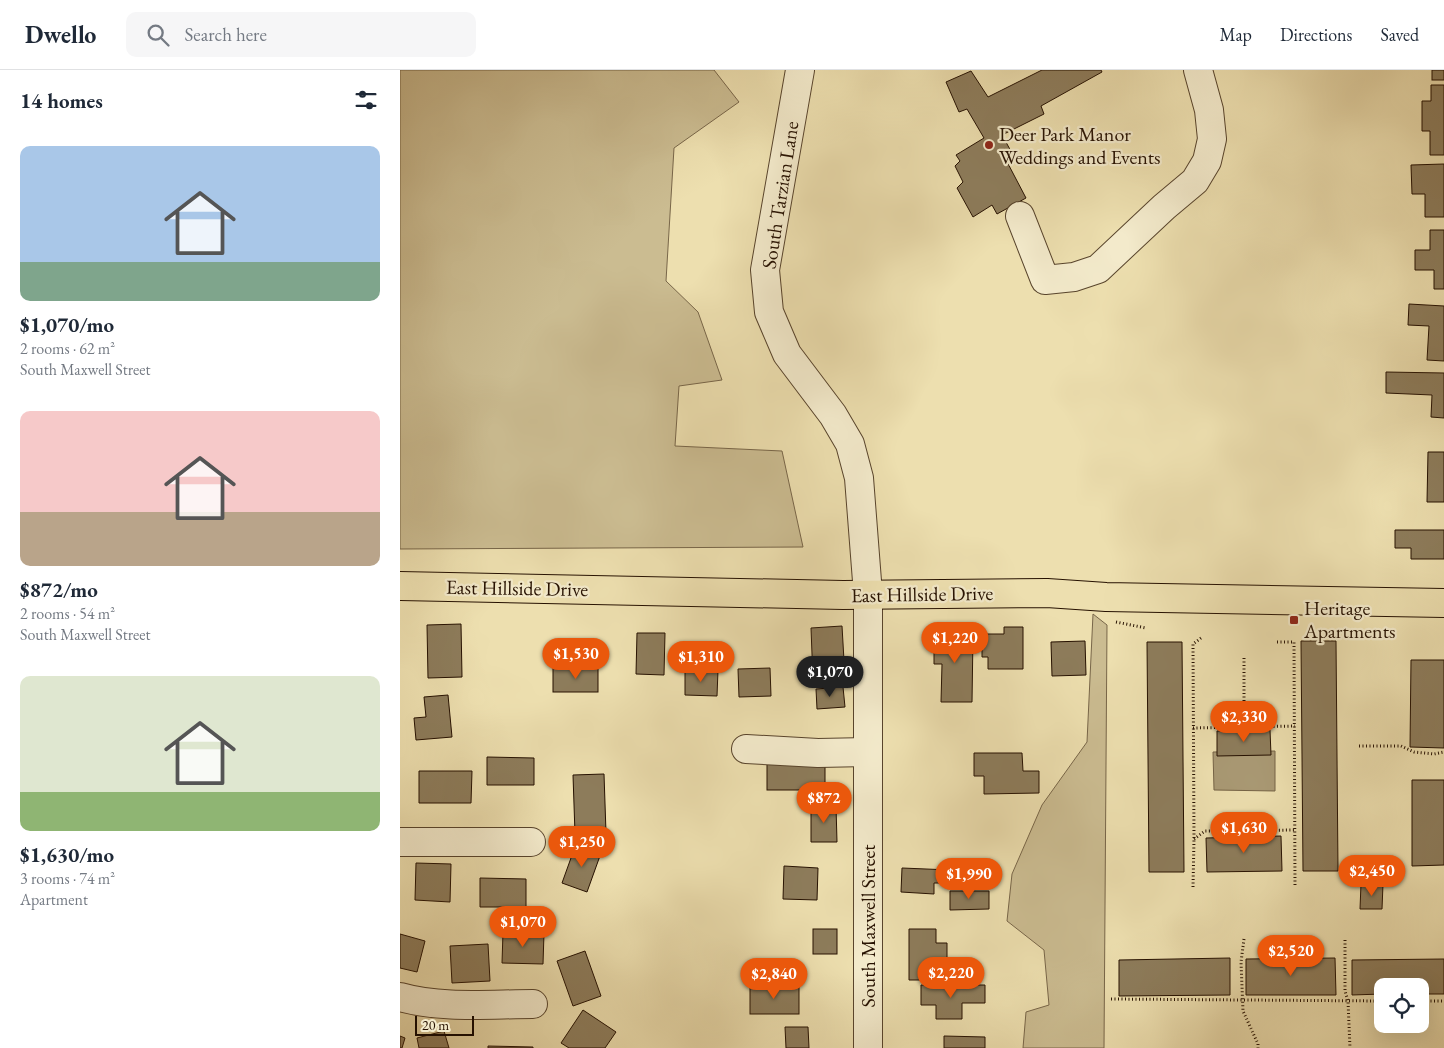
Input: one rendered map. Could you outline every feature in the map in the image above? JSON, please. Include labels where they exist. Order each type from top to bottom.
[{"type":"main road","name":"East Hillside Drive","points":[[400,586],[868,594],[1047,593],[1106,596],[1444,603]]},
{"type":"street","name":"South Tarzian Lane","points":[[800,70],[765,270],[769,312],[787,354],[833,415],[850,444],[872,536],[868,594]]},
{"type":"street","points":[[1020,216],[1045,280],[1074,277],[1098,269],[1164,207],[1195,181],[1208,161],[1212,139],[1209,110],[1198,70]]},
{"type":"street","name":"South Maxwell Street","points":[[868,594],[868,1048]]},
{"type":"street","points":[[746,749],[818,753],[868,752]]},
{"type":"street","points":[[400,842],[531,842]]},
{"type":"street","points":[[400,997],[432,1003],[462,1005],[533,1004]]},
{"type":"path","points":[[1112,621],[1146,628]]},
{"type":"path","points":[[1193,887],[1192,644],[1201,638]]},
{"type":"path","points":[[1277,642],[1294,642],[1295,887]]},
{"type":"path","points":[[1244,658],[1244,727]]},
{"type":"path","points":[[1193,728],[1294,726]]},
{"type":"path","points":[[1359,746],[1401,746],[1414,752],[1434,754],[1444,752]]},
{"type":"path","points":[[1194,839],[1205,831],[1296,830]]},
{"type":"path","points":[[1244,939],[1242,962],[1243,1011],[1258,1044],[1258,1048]]},
{"type":"path","points":[[1345,940],[1345,991],[1348,1001],[1350,1048]]},
{"type":"path","points":[[1111,999],[1374,1001]]},
{"type":"path","points":[[1429,1001],[1444,1001]]},
{"type":"shaded area","points":[[400,70],[714,70],[739,102],[674,148],[666,281],[698,312],[722,380],[679,386],[675,446],[782,451],[803,547],[400,549]]},
{"type":"shaded area","points":[[1093,614],[1107,625],[1104,1048],[1023,1048],[1026,1012],[1049,1005],[1044,950],[1007,921],[1012,874],[1042,805],[1087,742]]},
{"type":"shaded area","points":[[1275,751],[1275,791],[1214,790],[1213,752]]},
{"type":"building","name":"Deer Park Manor Weddings and Events","points":[[1042,70],[1101,70],[1102,72],[1041,106],[1044,114],[1002,135],[1012,153],[1005,158],[1026,198],[997,214],[992,205],[973,217],[957,188],[963,182],[955,166],[960,161],[956,155],[984,138],[967,109],[959,112],[946,82],[971,71],[988,97]]},
{"type":"building","points":[[1432,70],[1444,70],[1444,80],[1432,80]]},
{"type":"building","points":[[1431,85],[1444,85],[1444,155],[1430,155],[1430,131],[1422,131],[1422,101],[1431,101]]},
{"type":"building","points":[[1444,164],[1444,217],[1425,217],[1425,194],[1412,194],[1411,165]]},
{"type":"building","points":[[1430,230],[1444,230],[1444,289],[1434,289],[1434,270],[1415,270],[1415,250],[1430,250]]},
{"type":"building","points":[[1409,304],[1444,306],[1444,361],[1427,360],[1429,326],[1408,325]]},
{"type":"building","points":[[1386,372],[1444,373],[1444,418],[1431,417],[1432,395],[1386,393]]},
{"type":"building","points":[[1428,452],[1444,452],[1444,502],[1427,502]]},
{"type":"building","points":[[1395,530],[1444,530],[1444,559],[1411,559],[1411,548],[1395,548]]},
{"type":"building","points":[[461,624],[462,677],[428,678],[427,625]]},
{"type":"building","points":[[842,626],[845,678],[813,680],[811,628]]},
{"type":"building","points":[[949,626],[964,626],[964,635],[973,635],[972,702],[941,702],[942,664],[934,664],[934,634],[948,634]]},
{"type":"building","points":[[1004,627],[1023,627],[1023,669],[988,669],[988,657],[982,657],[982,634],[1004,634]]},
{"type":"building","points":[[637,633],[665,633],[664,675],[636,674]]},
{"type":"building","points":[[1085,641],[1086,675],[1052,676],[1051,642]]},
{"type":"building","points":[[1301,641],[1336,641],[1338,871],[1303,871]]},
{"type":"building","points":[[1147,642],[1182,642],[1184,872],[1149,872]]},
{"type":"building","points":[[1411,660],[1444,660],[1444,748],[1410,747]]},
{"type":"building","points":[[553,668],[598,668],[598,692],[553,692]]},
{"type":"building","points":[[770,668],[771,696],[739,697],[738,669]]},
{"type":"building","points":[[685,670],[718,670],[717,696],[685,695]]},
{"type":"building","points":[[843,687],[845,707],[817,709],[816,689]]},
{"type":"building","points":[[448,695],[452,737],[416,740],[414,718],[426,717],[424,697]]},
{"type":"building","points":[[1270,730],[1271,755],[1217,756],[1217,731]]},
{"type":"building","points":[[974,753],[1022,753],[1023,771],[1039,771],[1039,793],[984,794],[984,776],[974,776]]},
{"type":"building","points":[[487,757],[534,758],[534,785],[487,785]]},
{"type":"building","points":[[767,763],[825,763],[825,790],[767,790]]},
{"type":"building","points":[[419,771],[472,771],[471,803],[419,803]]},
{"type":"building","points":[[604,774],[606,833],[575,834],[573,775]]},
{"type":"building","points":[[1412,780],[1444,780],[1444,865],[1412,866]]},
{"type":"building","points":[[836,806],[837,842],[811,842],[811,807]]},
{"type":"building","points":[[1281,836],[1282,871],[1207,872],[1206,838]]},
{"type":"building","points":[[576,844],[601,853],[587,892],[562,883]]},
{"type":"building","points":[[416,863],[451,864],[450,902],[415,900]]},
{"type":"building","points":[[784,866],[818,868],[817,900],[783,899]]},
{"type":"building","points":[[902,868],[950,870],[950,883],[934,883],[934,894],[901,892]]},
{"type":"building","points":[[480,878],[526,879],[526,907],[480,907]]},
{"type":"building","points":[[1361,884],[1383,884],[1382,909],[1360,909]]},
{"type":"building","points":[[950,891],[989,891],[989,909],[950,910]]},
{"type":"building","points":[[813,929],[837,929],[837,954],[813,954]]},
{"type":"building","points":[[909,929],[936,929],[936,943],[947,943],[947,964],[936,964],[936,980],[909,980]]},
{"type":"building","points":[[503,932],[544,933],[543,964],[502,963]]},
{"type":"building","points":[[400,934],[425,941],[417,972],[400,968]]},
{"type":"building","points":[[488,944],[490,981],[452,983],[450,946]]},
{"type":"building","points":[[585,951],[601,996],[573,1006],[557,961]]},
{"type":"building","points":[[1230,958],[1230,995],[1119,996],[1119,960]]},
{"type":"building","points":[[1335,958],[1336,995],[1246,995],[1246,959]]},
{"type":"building","points":[[1444,959],[1444,994],[1429,994],[1429,978],[1374,978],[1374,994],[1352,995],[1352,960]]},
{"type":"building","points":[[921,985],[985,985],[985,1003],[962,1003],[962,1019],[936,1019],[936,1005],[921,1005]]},
{"type":"building","points":[[750,987],[799,987],[799,1014],[750,1014]]},
{"type":"building","points":[[583,1010],[616,1032],[605,1048],[569,1048],[561,1043]]},
{"type":"building","points":[[785,1027],[808,1027],[809,1048],[786,1048]]},
{"type":"building","points":[[444,1031],[449,1048],[419,1048],[417,1038]]},
{"type":"building","points":[[400,1036],[405,1038],[402,1048],[400,1048]]},
{"type":"building","points":[[944,1036],[985,1037],[985,1048],[944,1048]]},
{"type":"building","points":[[488,1046],[533,1047],[533,1048],[488,1048]]},
{"type":"place","name":"Deer Park Manor Weddings and Events","points":[[989,145]]},
{"type":"place","name":"Heritage Apartments","points":[[1294,620]]}]
